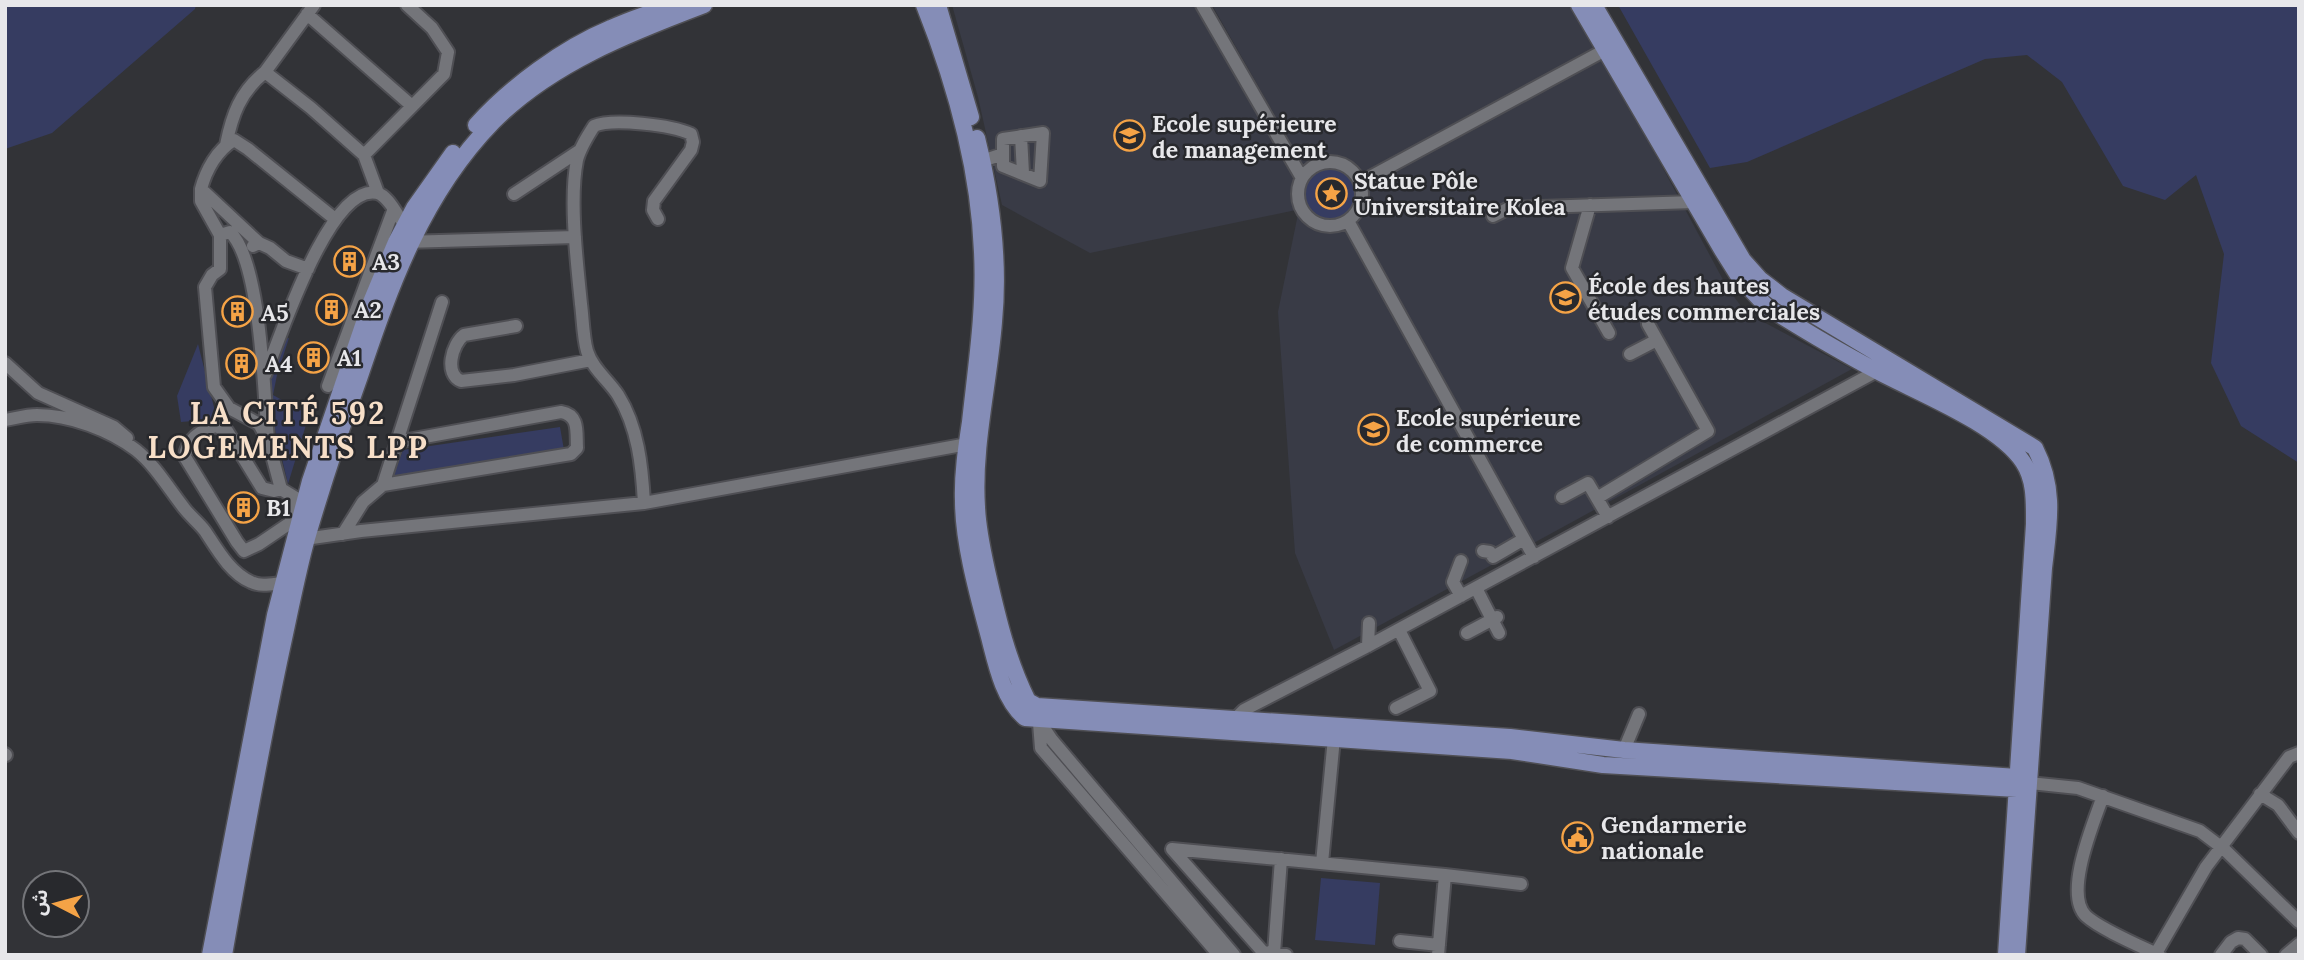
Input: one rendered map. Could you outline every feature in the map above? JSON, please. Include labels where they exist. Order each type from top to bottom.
[{"type":"main road","points":[[210,955],[282,583],[380,317],[403,242],[405,225],[429,184],[460,144],[512,89],[610,28],[671,5]]},
{"type":"main road","points":[[224,955],[300,540],[300,500],[359,337],[403,242],[458,162],[495,120],[526,94],[572,63],[609,44],[705,5]]},
{"type":"main road","points":[[924,5],[969,149],[977,194],[982,253],[974,443],[979,539],[1001,633],[1021,686],[1037,712],[1510,737],[1624,750],[2021,783]]},
{"type":"main road","points":[[938,5],[956,62],[989,193],[996,277],[994,322],[974,443]]},
{"type":"main road","points":[[1579,5],[1694,202],[1739,277],[1753,295],[1767,307],[1877,371],[1974,422],[2006,444],[2029,473],[2034,495],[2034,524],[2021,783],[2017,955]]},
{"type":"main road","points":[[1594,5],[1743,260],[1760,279],[1782,296],[2035,448],[2044,466],[2049,489],[2049,519],[2006,955]]},
{"type":"main road","points":[[1230,724],[1335,738],[1512,751],[1603,765],[2021,783]]},
{"type":"street","points":[[364,155],[443,74],[448,52],[432,28],[407,5]]},
{"type":"street","points":[[1202,5],[1302,178]]},
{"type":"street","points":[[226,145],[230,121],[239,99],[265,72],[310,10],[412,106]]},
{"type":"street","points":[[1361,182],[1605,50]]},
{"type":"street","points":[[265,72],[364,155],[378,193]]},
{"type":"street","points":[[644,503],[641,459],[633,430],[619,396],[587,352],[575,237],[575,178],[579,151],[594,127],[601,124],[636,124],[691,134],[691,150],[654,201],[653,211],[659,219]]},
{"type":"street","points":[[1043,133],[1040,181],[1003,166],[1003,138],[1021,136],[1043,133]]},
{"type":"street","points":[[1021,136],[1023,173]]},
{"type":"street","points":[[268,440],[259,424],[229,408],[214,387],[205,287],[212,275],[220,269],[220,234],[201,201],[206,170],[226,145],[234,140],[335,219]]},
{"type":"street","points":[[514,194],[579,151]]},
{"type":"street","points":[[982,161],[1003,154]]},
{"type":"street","points":[[1332,161],[1349,167],[1361,182],[1360,208],[1348,221],[1330,226],[1312,220],[1305,214],[1298,197],[1302,178],[1314,165],[1332,161]]},
{"type":"street","points":[[201,189],[259,243],[270,247],[286,261],[308,269]]},
{"type":"street","points":[[263,382],[288,314],[328,228],[335,219],[345,208],[367,193],[378,193],[387,198],[393,211],[405,225]]},
{"type":"street","points":[[1493,216],[1509,208],[1694,202]]},
{"type":"street","points":[[1590,205],[1572,268],[1609,333]]},
{"type":"street","points":[[328,386],[355,307],[393,211]]},
{"type":"street","points":[[1348,221],[1534,557]]},
{"type":"street","points":[[220,234],[230,232],[243,250],[255,299],[262,351],[268,440],[281,489],[300,500],[290,523],[260,544],[244,551],[185,457],[186,447],[199,432],[216,426],[227,431],[262,488],[274,491],[281,489]]},
{"type":"street","points":[[403,242],[575,237]]},
{"type":"street","points":[[243,250],[259,243]]},
{"type":"street","points":[[383,485],[442,302]]},
{"type":"street","points":[[1597,498],[1708,431],[1648,324]]},
{"type":"street","points":[[516,326],[460,338],[456,342],[452,360],[456,379],[461,381],[514,375],[591,360]]},
{"type":"street","points":[[1630,355],[1657,340]]},
{"type":"street","points":[[5,363],[38,393],[114,427],[144,451],[156,472]]},
{"type":"street","points":[[1230,724],[1244,710],[1399,630],[1877,371]]},
{"type":"street","points":[[343,534],[363,502],[383,485],[571,454],[577,448],[576,422],[570,415],[561,412],[397,442]]},
{"type":"street","points":[[5,420],[37,415],[68,418],[113,437],[137,451],[203,528],[222,557],[236,570],[250,582],[263,585],[282,583]]},
{"type":"street","points":[[300,540],[644,503],[974,443]]},
{"type":"street","points":[[1562,497],[1588,484],[1608,517]]},
{"type":"street","points":[[1483,551],[1490,552],[1493,557],[1524,539]]},
{"type":"street","points":[[1461,561],[1453,582],[1461,596]]},
{"type":"street","points":[[1476,588],[1496,618],[1499,633]]},
{"type":"street","points":[[1467,633],[1496,618]]},
{"type":"street","points":[[1368,646],[1369,623]]},
{"type":"street","points":[[1396,708],[1430,691],[1399,630]]},
{"type":"street","points":[[1037,712],[1041,748],[1219,955]]},
{"type":"street","points":[[1037,712],[1052,740],[1234,955]]},
{"type":"street","points":[[1624,750],[1639,715]]},
{"type":"street","points":[[1322,863],[1335,778],[1335,738]]},
{"type":"street","points":[[2104,796],[2086,847],[2077,893],[2078,901],[2085,915],[2092,920],[2157,954],[2220,846],[2289,757],[2299,753]]},
{"type":"street","points":[[2021,783],[2078,788],[2200,831],[2296,914]]},
{"type":"street","points":[[2260,794],[2278,805],[2299,833]]},
{"type":"street","points":[[1281,859],[1280,954],[1263,952],[1172,849],[1281,859],[1445,875],[1521,884]]},
{"type":"street","points":[[1400,941],[1439,950],[1445,875]]},
{"type":"street","points":[[2221,955],[2238,937],[2245,939],[2261,955]]},
{"type":"street","points":[[2286,955],[2299,944]]},
{"type":"shaded area","points":[[5,5],[196,5],[195,9],[52,133],[5,149]]},
{"type":"shaded area","name":"Ecole supérieure de management","points":[[952,5],[1198,5],[1293,176],[1293,201],[1296,210],[1090,253],[1002,205],[978,97]]},
{"type":"shaded area","points":[[1212,5],[1572,5],[1598,48],[1363,175],[1355,165],[1336,157],[1322,158],[1305,168]]},
{"type":"shaded area","points":[[1618,5],[2299,5],[2299,463],[2241,426],[2211,363],[2224,254],[2196,175],[2165,200],[2123,186],[2062,82],[2027,55],[1985,59],[1747,162],[1710,168]]},
{"type":"shaded area","name":"École des hautes études commerciales","points":[[1603,57],[1728,289],[1741,306],[1756,318],[1852,369],[1530,545],[1355,224],[1370,200],[1367,182]]},
{"type":"shaded area","points":[[1336,167],[1346,171],[1354,179],[1358,194],[1354,209],[1346,217],[1326,221],[1316,217],[1308,209],[1304,189],[1308,179],[1316,171]]},
{"type":"shaded area","name":"Ecole supérieure de commerce","points":[[1298,214],[1303,221],[1320,231],[1339,232],[1347,229],[1525,547],[1334,650],[1295,553],[1278,312]]},
{"type":"shaded area","points":[[289,338],[273,395],[309,415],[288,484],[271,413],[269,381],[285,339]]},
{"type":"shaded area","points":[[198,344],[217,419],[181,422],[177,396]]},
{"type":"shaded area","points":[[560,427],[564,450],[393,477],[403,450]]},
{"type":"shaded area","points":[[1321,878],[1380,883],[1375,945],[1315,940]]},
{"type":"place","name":"Ecole supérieure de management","points":[[1129,136]]},
{"type":"place","name":"Statue Pôle Universitaire Kolea","points":[[1331,193]]},
{"type":"place","name":"A3","points":[[349,261]]},
{"type":"place","name":"École des hautes études commerciales","points":[[1565,298]]},
{"type":"place","name":"A2","points":[[331,309]]},
{"type":"place","name":"A5","points":[[238,312]]},
{"type":"place","name":"A1","points":[[314,357]]},
{"type":"place","name":"A4","points":[[242,363]]},
{"type":"place","name":"Ecole supérieure de commerce","points":[[1373,430]]},
{"type":"place","name":"B1","points":[[243,507]]},
{"type":"place","name":"Gendarmerie nationale","points":[[1578,837]]},
{"type":"district","name":"LA CITÉ 592 LOGEMENTS LPP","points":[[288,430]]}]
